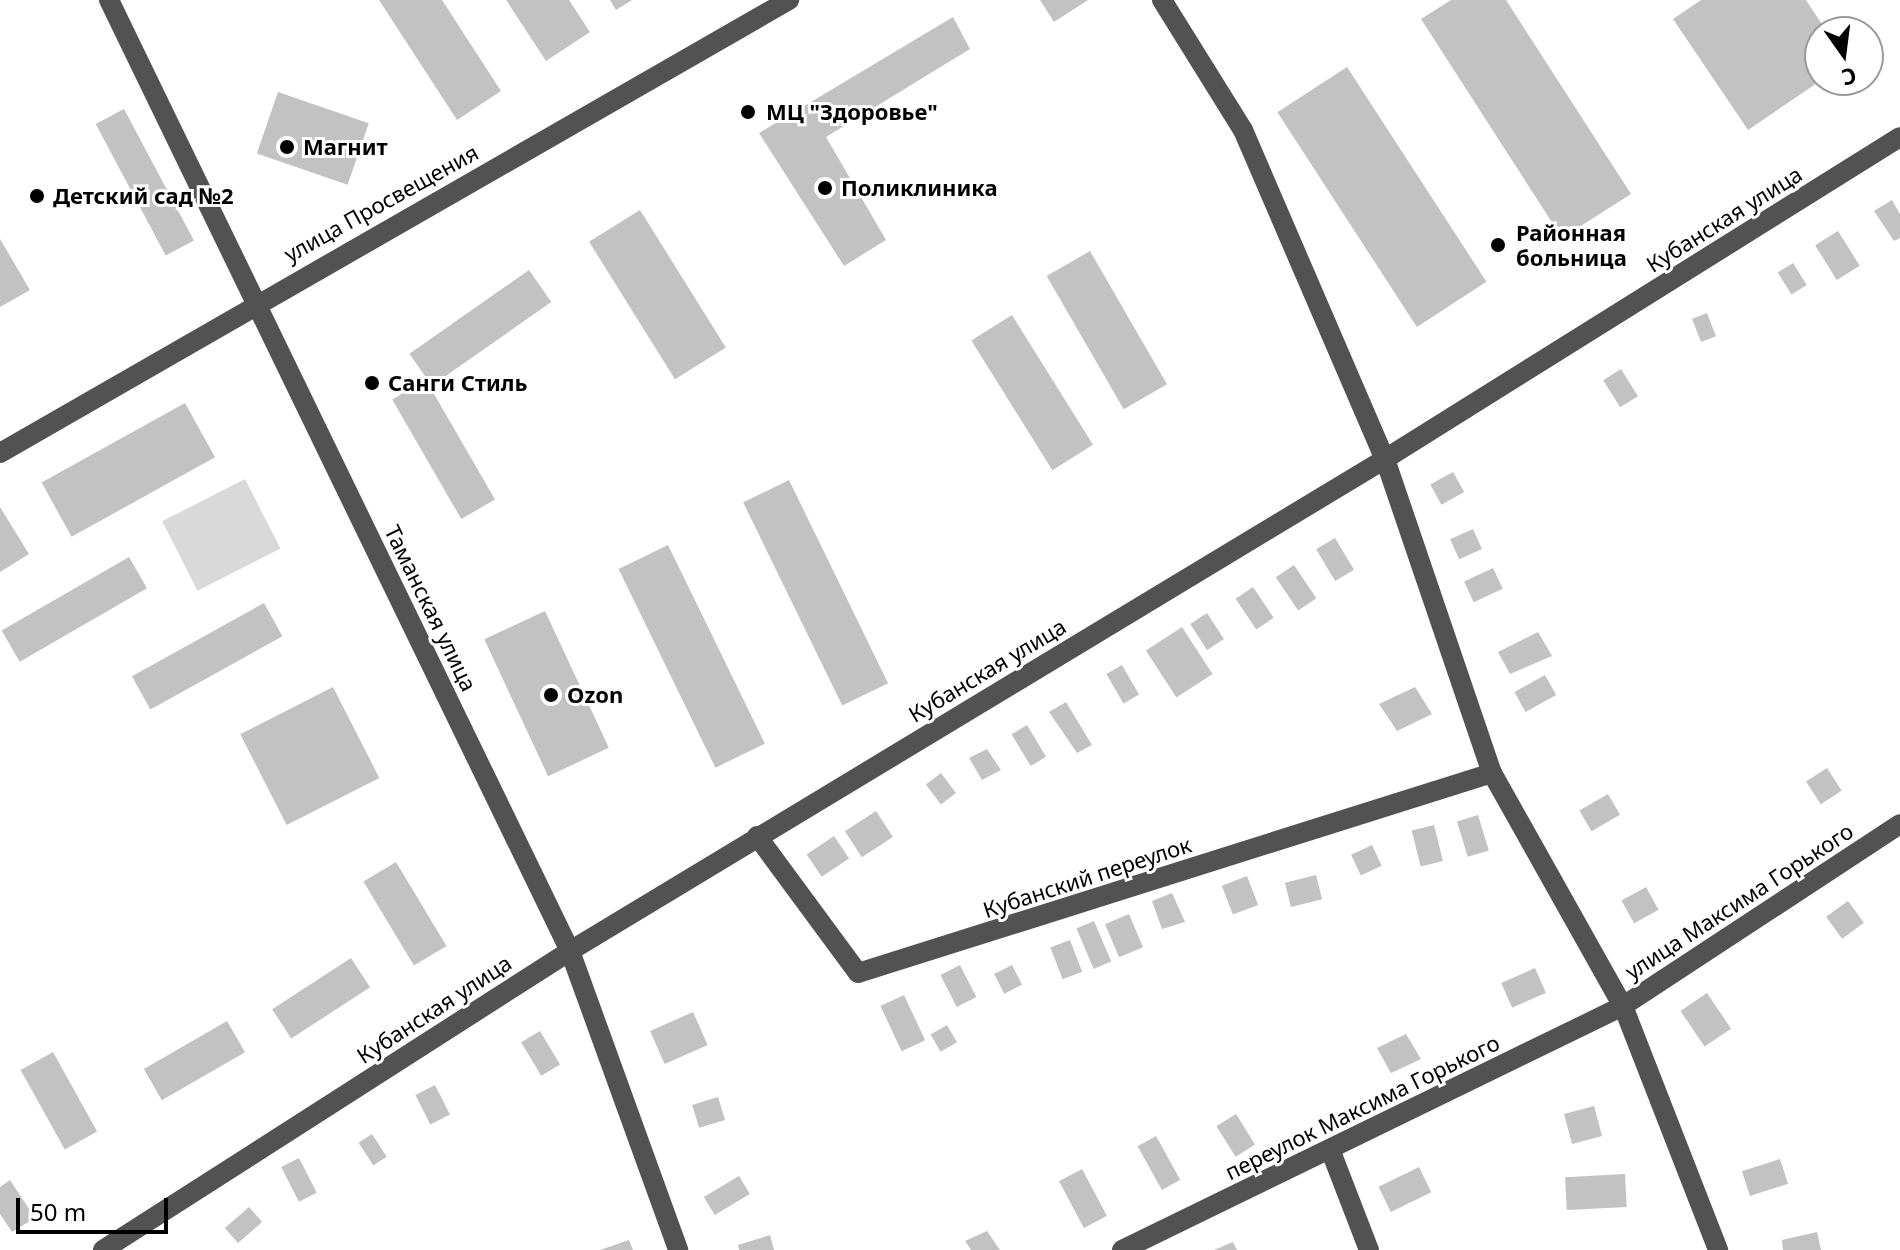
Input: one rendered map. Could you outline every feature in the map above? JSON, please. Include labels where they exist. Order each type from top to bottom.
[{"type":"street","name":"Таманская улица","points":[[109,0],[570,951],[678,1250]]},
{"type":"street","name":"улица Просвещения","points":[[0,453],[256,302],[789,0]]},
{"type":"street","points":[[1162,0],[1243,130],[1385,459],[1492,773],[1623,1006]]},
{"type":"street","name":"Кубанская улица","points":[[103,1250],[570,951],[1385,459],[1900,137]]},
{"type":"street","name":"Кубанский переулок","points":[[757,836],[858,973],[1492,773]]},
{"type":"street","name":"улица Максима Горького","points":[[1718,1250],[1623,1006],[1900,824]]},
{"type":"street","name":"переулок Максима Горького","points":[[1122,1250],[1623,1006]]},
{"type":"street","points":[[1330,1149],[1369,1250]]},
{"type":"shaded area","points":[[245,479],[280,548],[198,591],[162,521]]},
{"type":"building","points":[[379,0],[442,0],[501,91],[457,120]]},
{"type":"building","points":[[506,0],[569,0],[590,32],[546,61]]},
{"type":"building","points":[[610,0],[632,0],[616,10]]},
{"type":"building","points":[[1040,0],[1088,0],[1054,22]]},
{"type":"building","points":[[1451,0],[1506,0],[1631,194],[1562,238],[1421,19]]},
{"type":"building","points":[[1701,0],[1806,0],[1816,16],[1804,16],[1804,92],[1748,130],[1673,19]]},
{"type":"building","name":"Поликлиника","points":[[953,17],[970,49],[826,137],[886,240],[844,266],[759,133]]},
{"type":"building","points":[[1347,67],[1486,282],[1417,327],[1277,112]]},
{"type":"building","points":[[278,92],[369,123],[348,185],[257,153]]},
{"type":"building","points":[[124,109],[194,241],[166,256],[96,124]]},
{"type":"building","points":[[1892,200],[1900,214],[1900,238],[1894,241],[1874,211]]},
{"type":"building","points":[[640,210],[726,347],[675,379],[589,242]]},
{"type":"building","points":[[1838,231],[1860,266],[1837,280],[1815,245]]},
{"type":"building","points":[[0,239],[30,290],[0,307]]},
{"type":"building","points":[[1090,251],[1167,384],[1124,409],[1047,276]]},
{"type":"building","points":[[1793,263],[1807,285],[1792,295],[1778,273]]},
{"type":"building","points":[[529,270],[551,302],[432,386],[409,354]]},
{"type":"building","points":[[1707,313],[1716,336],[1701,342],[1692,319]]},
{"type":"building","points":[[1012,315],[1093,445],[1052,470],[971,340]]},
{"type":"building","points":[[1621,369],[1638,396],[1620,407],[1603,380]]},
{"type":"building","points":[[426,380],[495,500],[461,519],[392,400]]},
{"type":"building","points":[[185,403],[215,457],[72,537],[42,483]]},
{"type":"building","points":[[1453,472],[1464,492],[1441,505],[1430,485]]},
{"type":"building","points":[[789,480],[888,683],[842,705],[743,502]]},
{"type":"building","points":[[0,507],[29,554],[0,572]]},
{"type":"building","points":[[1473,529],[1482,549],[1459,559],[1450,539]]},
{"type":"building","points":[[1335,538],[1354,570],[1335,581],[1316,549]]},
{"type":"building","points":[[668,545],[765,744],[715,768],[619,569]]},
{"type":"building","points":[[129,557],[147,588],[20,662],[2,630]]},
{"type":"building","points":[[1294,565],[1316,598],[1298,610],[1276,577]]},
{"type":"building","points":[[1493,568],[1503,589],[1474,602],[1464,582]]},
{"type":"building","points":[[1253,587],[1274,618],[1256,629],[1236,599]]},
{"type":"building","points":[[264,603],[282,636],[150,709],[132,676]]},
{"type":"building","points":[[545,611],[609,748],[548,776],[484,639]]},
{"type":"building","points":[[1207,613],[1224,639],[1207,650],[1190,624]]},
{"type":"building","points":[[1182,627],[1212,674],[1176,697],[1146,650]]},
{"type":"building","points":[[1538,632],[1552,656],[1510,674],[1498,652]]},
{"type":"building","points":[[1122,665],[1139,694],[1123,703],[1106,674]]},
{"type":"building","points":[[1545,675],[1556,695],[1526,712],[1514,692]]},
{"type":"building","points":[[333,687],[379,778],[287,825],[240,734]]},
{"type":"building","points":[[1415,687],[1432,714],[1397,731],[1379,704]]},
{"type":"building","points":[[1066,702],[1092,745],[1077,753],[1049,712]]},
{"type":"building","points":[[1027,725],[1046,757],[1031,766],[1012,734]]},
{"type":"building","points":[[987,749],[1001,770],[982,780],[969,758]]},
{"type":"building","points":[[1827,768],[1842,791],[1821,804],[1806,782]]},
{"type":"building","points":[[941,773],[956,793],[941,804],[926,784]]},
{"type":"building","points":[[1608,794],[1620,815],[1591,831],[1579,811]]},
{"type":"building","points":[[876,811],[893,837],[862,857],[845,831]]},
{"type":"building","points":[[1478,815],[1489,850],[1468,857],[1457,821]]},
{"type":"building","points":[[1434,825],[1443,861],[1421,866],[1412,831]]},
{"type":"building","points":[[834,836],[849,858],[822,877],[807,854]]},
{"type":"building","points":[[1372,845],[1382,866],[1361,876],[1351,855]]},
{"type":"building","points":[[396,862],[446,946],[414,966],[363,882]]},
{"type":"building","points":[[1316,875],[1322,899],[1291,907],[1285,883]]},
{"type":"building","points":[[1247,876],[1258,905],[1233,915],[1222,886]]},
{"type":"building","points":[[1646,887],[1659,910],[1634,923],[1622,901]]},
{"type":"building","points":[[1172,893],[1185,922],[1162,929],[1152,901]]},
{"type":"building","points":[[1848,901],[1864,923],[1842,939],[1826,917]]},
{"type":"building","points":[[1129,914],[1143,947],[1119,957],[1105,924]]},
{"type":"building","points":[[1094,921],[1111,962],[1094,969],[1077,928]]},
{"type":"building","points":[[1070,940],[1082,972],[1063,979],[1050,948]]},
{"type":"building","points":[[351,958],[370,987],[291,1039],[272,1009]]},
{"type":"building","points":[[960,965],[976,997],[957,1007],[940,975]]},
{"type":"building","points":[[1012,965],[1022,985],[1004,994],[994,974]]},
{"type":"building","points":[[1535,968],[1546,993],[1512,1008],[1501,983]]},
{"type":"building","points":[[1707,993],[1731,1029],[1705,1047],[1680,1011]]},
{"type":"building","points":[[904,995],[925,1040],[902,1051],[880,1006]]},
{"type":"building","points":[[693,1012],[708,1045],[665,1064],[650,1031]]},
{"type":"building","points":[[227,1021],[245,1052],[162,1100],[144,1069]]},
{"type":"building","points":[[947,1025],[957,1042],[941,1052],[931,1034]]},
{"type":"building","points":[[540,1031],[560,1064],[541,1076],[521,1042]]},
{"type":"building","points":[[1406,1034],[1421,1059],[1391,1073],[1377,1048]]},
{"type":"building","points":[[53,1052],[97,1132],[65,1150],[21,1070]]},
{"type":"building","points":[[435,1085],[450,1114],[430,1124],[415,1095]]},
{"type":"building","points":[[718,1097],[725,1120],[699,1128],[692,1105]]},
{"type":"building","points":[[1594,1106],[1602,1136],[1572,1144],[1564,1114]]},
{"type":"building","points":[[1236,1114],[1255,1145],[1236,1157],[1216,1126]]},
{"type":"building","points":[[372,1134],[387,1157],[373,1165],[359,1143]]},
{"type":"building","points":[[1156,1136],[1180,1180],[1162,1190],[1138,1146]]},
{"type":"building","points":[[299,1158],[317,1193],[299,1202],[281,1167]]},
{"type":"building","points":[[1780,1159],[1788,1184],[1750,1196],[1742,1171]]},
{"type":"building","points":[[1419,1167],[1431,1192],[1391,1212],[1379,1187]]},
{"type":"building","points":[[1082,1169],[1107,1216],[1084,1228],[1059,1181]]},
{"type":"building","points":[[1625,1174],[1627,1207],[1567,1210],[1565,1177]]},
{"type":"building","points":[[739,1176],[750,1194],[715,1215],[704,1197]]},
{"type":"building","points":[[10,1180],[35,1218],[12,1232],[0,1214],[0,1187]]},
{"type":"building","points":[[249,1207],[262,1222],[238,1243],[225,1228]]},
{"type":"building","points":[[987,1231],[1000,1250],[971,1250],[965,1241]]},
{"type":"building","points":[[1817,1232],[1821,1250],[1783,1250],[1782,1240]]},
{"type":"building","points":[[770,1235],[774,1250],[739,1250],[738,1245]]},
{"type":"building","points":[[629,1240],[633,1250],[600,1250]]},
{"type":"building","points":[[1233,1242],[1237,1250],[1214,1250]]},
{"type":"place","name":"МЦ \"Здоровье\"","points":[[748,112]]},
{"type":"place","name":"Магнит","points":[[287,147]]},
{"type":"place","name":"Поликлиника","points":[[825,188]]},
{"type":"place","name":"Детский сад №2","points":[[37,196]]},
{"type":"place","name":"Районная больница","points":[[1498,245]]},
{"type":"place","name":"Санги Стиль","points":[[372,383]]},
{"type":"place","name":"Ozon","points":[[551,695]]}]
